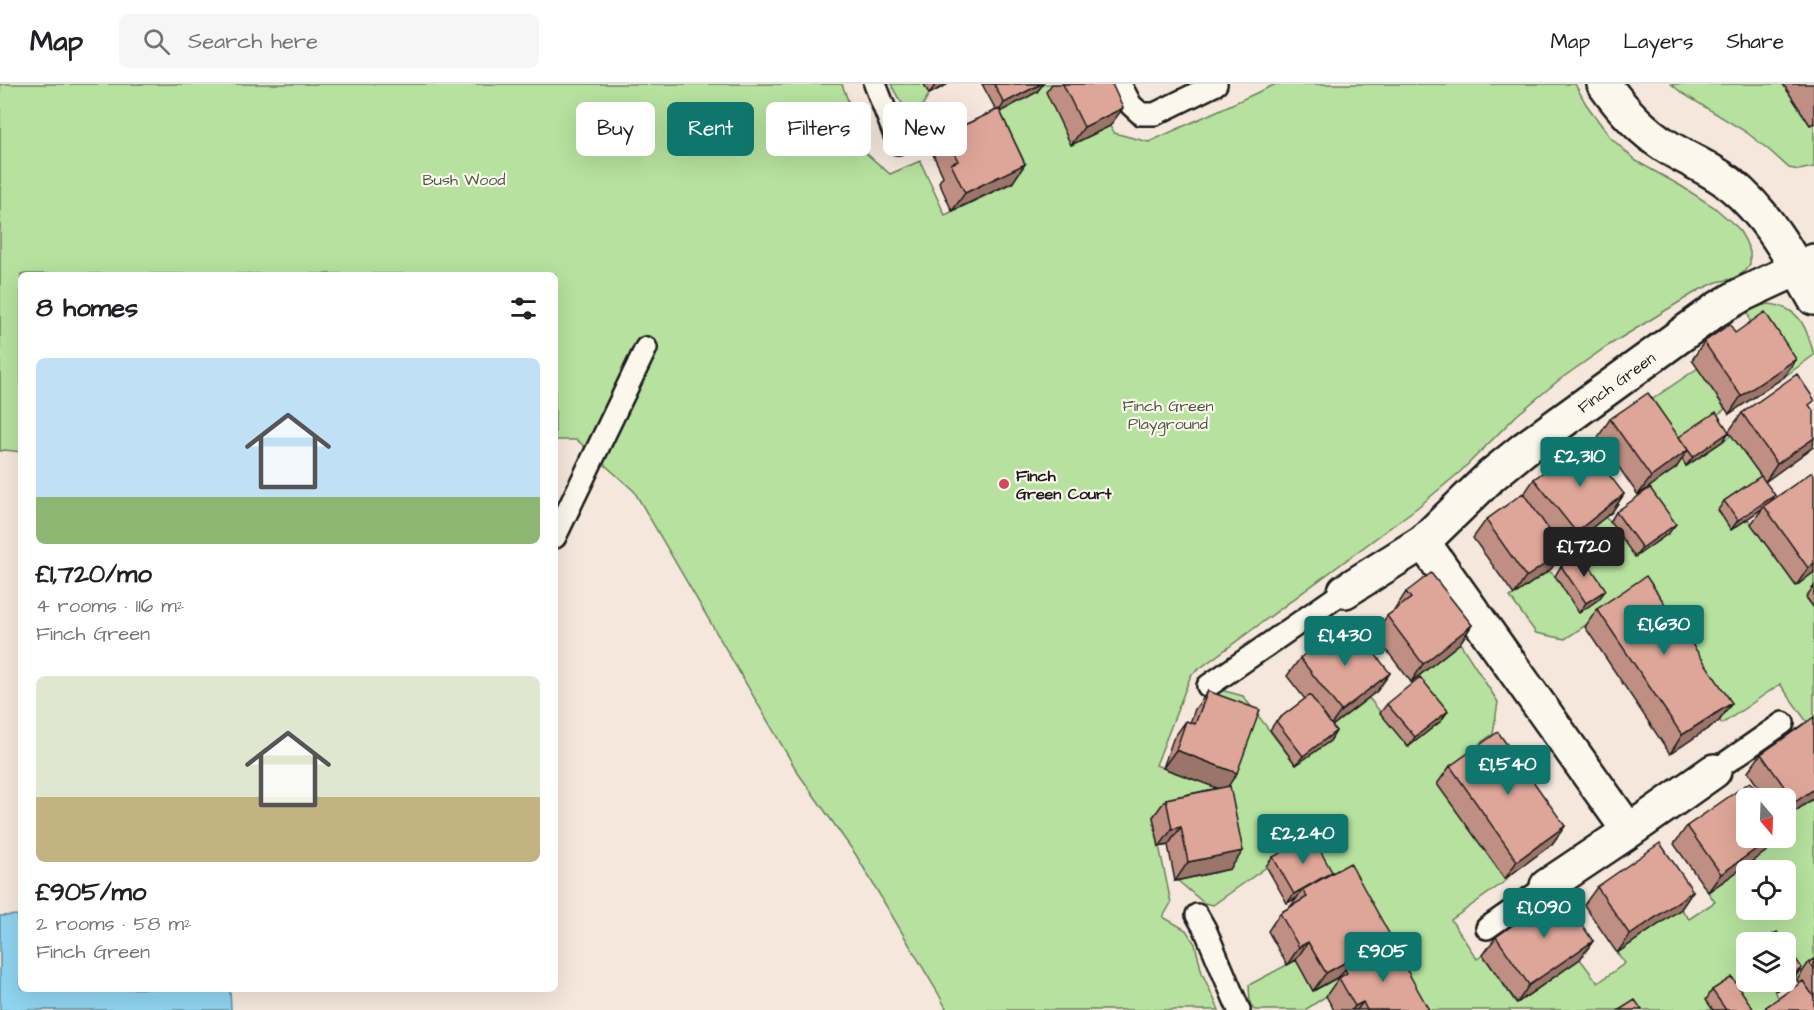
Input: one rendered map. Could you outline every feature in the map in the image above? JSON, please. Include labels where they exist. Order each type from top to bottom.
[{"type":"street","points":[[1604,84],[1637,123],[1666,146],[1705,167],[1730,184],[1752,206],[1806,265],[1814,298]]},
{"type":"street","name":"Finch Green","points":[[1345,591],[1423,542],[1492,475],[1571,414],[1717,309],[1741,295],[1806,265]]},
{"type":"street","points":[[1423,542],[1629,831]]},
{"type":"street","points":[[1547,886],[1714,771]]},
{"type":"lane","points":[[876,84],[883,103]]},
{"type":"lane","points":[[1120,84],[1131,105],[1141,114],[1155,114],[1216,84]]},
{"type":"lane","points":[[558,531],[645,348]]},
{"type":"lane","points":[[1208,686],[1345,591]]},
{"type":"lane","points":[[1714,771],[1783,723]]},
{"type":"lane","points":[[1487,928],[1547,886]]},
{"type":"lane","points":[[1197,915],[1239,1010]]},
{"type":"green space","points":[[0,84],[842,84],[848,102],[766,102],[766,156],[869,156],[890,174],[920,161],[945,215],[1013,183],[986,127],[998,113],[1037,92],[1033,84],[1063,84],[1110,126],[1114,133],[1149,142],[1276,84],[1575,84],[1586,104],[1610,137],[1636,161],[1714,207],[1738,228],[1750,252],[1750,264],[1743,273],[1732,279],[1717,282],[1699,290],[1606,347],[1559,380],[1517,415],[1460,472],[1418,507],[1191,675],[1156,765],[1163,768],[1247,728],[1195,709],[1221,690],[1243,696],[1296,765],[1328,729],[1369,698],[1409,747],[1413,686],[1411,682],[1460,643],[1498,702],[1493,734],[1480,743],[1485,750],[1504,879],[1507,880],[1451,920],[1477,959],[1483,955],[1516,1003],[1580,959],[1598,983],[1625,963],[1617,953],[1681,909],[1689,919],[1715,902],[1708,892],[1736,864],[1736,920],[1796,920],[1796,860],[1740,860],[1752,848],[1796,848],[1796,810],[1814,798],[1814,968],[1796,978],[1796,932],[1736,932],[1736,992],[1775,992],[1783,1005],[1775,1010],[1406,1010],[1334,991],[1305,1010],[1254,1010],[1250,1003],[1249,985],[1296,960],[1313,991],[1378,956],[1271,864],[1213,905],[1204,903],[1177,880],[1230,869],[1153,817],[1171,903],[1163,917],[1186,930],[1195,944],[1202,973],[1219,1010],[947,1010],[856,855],[798,773],[634,491],[577,440],[558,440],[558,272],[18,272],[18,452],[0,451]]},
{"type":"green space","points":[[891,84],[924,84],[929,94],[924,102],[901,102]]},
{"type":"green space","points":[[1671,84],[1783,84],[1810,125],[1814,123],[1814,167],[1799,170],[1789,168],[1746,132]]},
{"type":"green space","points":[[1769,304],[1788,309],[1795,314],[1805,328],[1814,355],[1784,377],[1752,330],[1747,308]]},
{"type":"green space","points":[[1698,368],[1725,409],[1709,421],[1687,466],[1732,435],[1763,479],[1731,529],[1748,519],[1795,585],[1814,572],[1814,592],[1806,598],[1814,608],[1814,732],[1780,684],[1722,724],[1633,594],[1565,639],[1536,633],[1510,597],[1549,571],[1555,576],[1580,613],[1574,563],[1566,548],[1605,517],[1610,522],[1643,497],[1641,492],[1675,468],[1635,411]]},
{"type":"water","points":[[18,915],[18,992],[230,992],[231,1010],[0,1010],[0,916]]},
{"type":"building","points":[[994,84],[1041,84],[1004,103]]},
{"type":"building","points":[[1063,84],[1112,84],[1123,108],[1084,127]]},
{"type":"building","points":[[999,109],[1025,164],[965,193],[951,164],[958,161],[956,156],[967,156],[967,124]]},
{"type":"building","points":[[1765,312],[1796,359],[1741,396],[1704,342],[1730,324],[1735,333]]},
{"type":"building","points":[[1797,374],[1814,399],[1809,405],[1814,412],[1814,438],[1777,464],[1742,413]]},
{"type":"building","points":[[1648,393],[1688,450],[1651,477],[1610,419]]},
{"type":"building","points":[[1716,412],[1729,432],[1693,457],[1679,437]]},
{"type":"building","points":[[1588,447],[1624,494],[1576,532],[1534,479],[1560,460],[1564,465]]},
{"type":"building","points":[[1812,472],[1814,475],[1814,563],[1808,568],[1764,506]]},
{"type":"building","points":[[1761,476],[1775,495],[1738,520],[1724,501]]},
{"type":"building","points":[[1650,488],[1676,524],[1642,548],[1616,512]]},
{"type":"building","points":[[1523,493],[1564,551],[1526,577],[1486,520]]},
{"type":"building","points":[[1581,553],[1606,590],[1586,603],[1561,566]]},
{"type":"building","points":[[1431,573],[1472,625],[1423,664],[1387,616],[1411,598],[1406,592]]},
{"type":"building","points":[[1646,576],[1732,703],[1682,735],[1597,609]]},
{"type":"building","points":[[1353,626],[1390,673],[1341,711],[1300,658],[1325,638],[1330,644]]},
{"type":"building","points":[[1420,677],[1448,711],[1415,737],[1387,704]]},
{"type":"building","points":[[1208,691],[1260,710],[1237,773],[1176,750],[1186,721],[1195,724]]},
{"type":"building","points":[[1310,695],[1336,731],[1303,756],[1276,721]]},
{"type":"building","points":[[1814,717],[1814,789],[1796,801],[1796,788],[1785,788],[1761,754]]},
{"type":"building","points":[[1498,732],[1565,826],[1517,861],[1450,766]]},
{"type":"building","points":[[1750,782],[1754,788],[1741,788]]},
{"type":"building","points":[[1230,786],[1243,851],[1188,862],[1181,827],[1172,829],[1166,799]]},
{"type":"building","points":[[1736,792],[1736,848],[1758,848],[1741,860],[1736,860],[1736,863],[1721,874],[1687,826]]},
{"type":"building","points":[[1312,836],[1332,872],[1294,894],[1273,857]]},
{"type":"building","points":[[1660,843],[1693,891],[1630,935],[1597,887]]},
{"type":"building","points":[[1350,863],[1391,937],[1326,973],[1308,942],[1299,947],[1280,913],[1307,897],[1302,890]]},
{"type":"building","points":[[1559,892],[1593,941],[1529,985],[1496,937]]},
{"type":"building","points":[[1392,943],[1429,1010],[1367,1010],[1363,1002],[1355,1006],[1339,978],[1347,973],[1345,969]]},
{"type":"building","points":[[1796,959],[1802,968],[1796,972]]},
{"type":"building","points":[[1814,959],[1814,969],[1809,962]]},
{"type":"building","points":[[1732,977],[1736,983],[1736,992],[1742,992],[1754,1010],[1726,1010],[1712,990]]},
{"type":"building","points":[[1803,981],[1814,997],[1814,1010],[1767,1010],[1766,1007],[1787,992],[1796,992],[1796,986]]},
{"type":"building","points":[[1635,1000],[1642,1010],[1619,1010]]},
{"type":"place","name":"Finch Green Court","points":[[1004,484]]},
{"type":"park label","name":"Bush Wood","points":[[464,179]]},
{"type":"park label","name":"Finch Green Playground","points":[[1168,414]]}]
